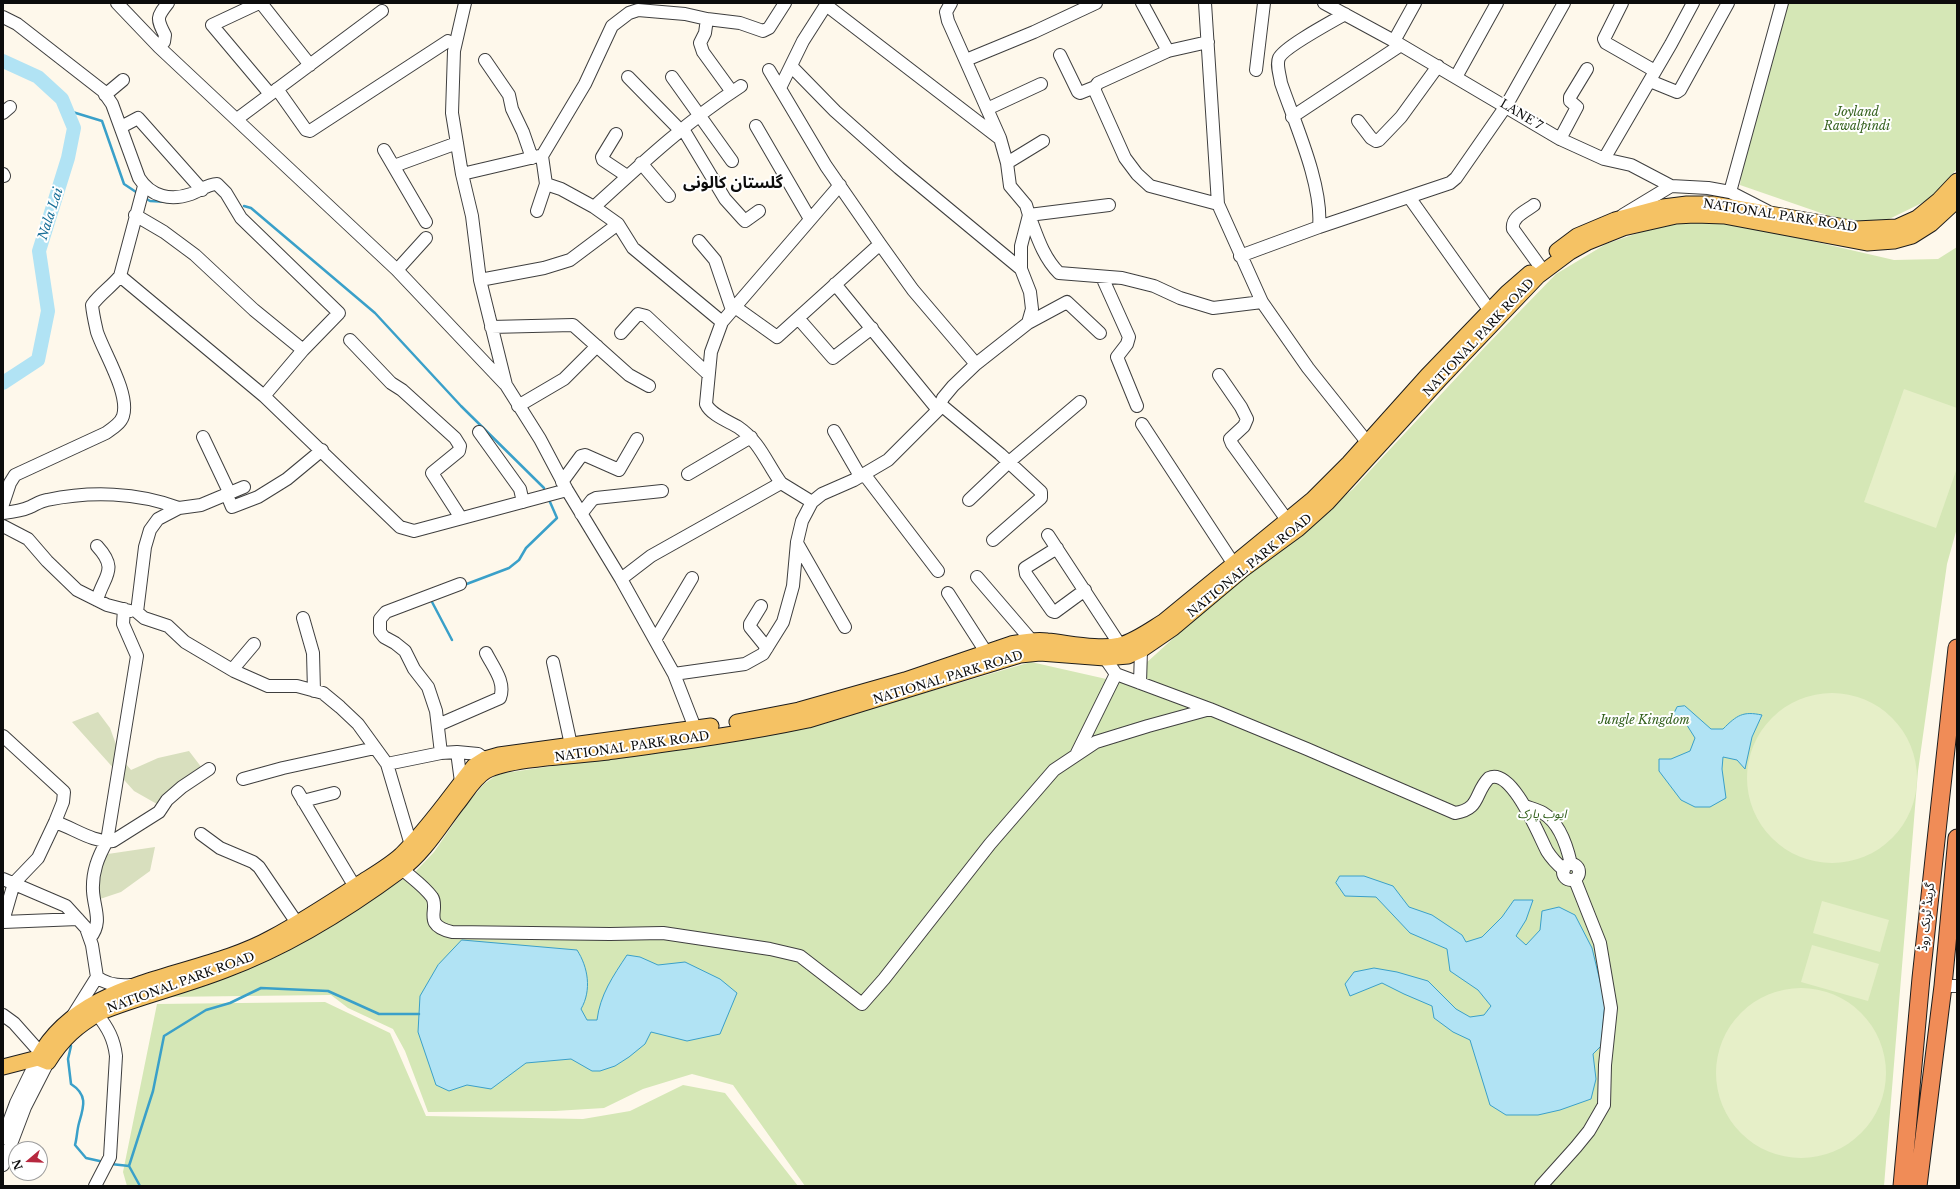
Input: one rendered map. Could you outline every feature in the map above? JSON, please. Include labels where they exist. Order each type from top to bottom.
[{"type":"highway","name":"گرینڈ ٹرنک روڈ","points":[[1902,1186],[1921,978],[1957,648]]},
{"type":"highway","name":"گرینڈ ٹرنک روڈ","points":[[1918,1186],[1950,986],[1957,838]]},
{"type":"main road","name":"NATIONAL PARK ROAD","points":[[44,1054],[59,1028],[72,1018],[110,996],[228,958],[270,939],[355,887],[399,856],[411,845],[474,766],[485,759],[571,745],[590,748],[776,727],[820,710],[1011,644],[1032,641],[1128,656],[1141,650],[1173,628],[1242,570],[1298,529],[1327,504],[1440,379],[1539,266],[1577,236],[1615,220],[1663,207],[1687,204],[1713,204],[1856,229],[1897,226],[1917,218],[1939,200],[1957,181]]},
{"type":"main road","name":"NATIONAL PARK ROAD","points":[[44,1054],[82,1023],[97,1014],[124,1003],[226,970],[255,958],[319,924],[402,869],[427,843],[471,785],[486,772],[504,765],[695,728],[820,710],[1020,655],[1040,652],[1067,654],[1104,652],[1141,635],[1163,622],[1233,563],[1313,499],[1427,376],[1490,311],[1527,281],[1588,242],[1623,228],[1676,216],[1724,216],[1867,243],[1894,241],[1912,236],[1931,224],[1957,200]]},
{"type":"main road","points":[[4,1063],[44,1054]]},
{"type":"street","points":[[117,3],[160,47],[397,270],[506,385],[540,439],[564,486],[621,579],[674,674],[695,728]]},
{"type":"street","points":[[160,47],[164,42],[166,35],[159,23],[159,15],[168,3]]},
{"type":"street","points":[[310,65],[260,3],[212,25],[274,92],[306,130],[310,131],[448,41]]},
{"type":"street","points":[[465,3],[454,51],[452,113],[462,174],[472,216],[480,280],[506,385]]},
{"type":"street","points":[[462,174],[537,157],[586,84],[612,26],[630,13],[638,10],[685,14],[766,30],[785,3]]},
{"type":"street","points":[[951,3],[946,12],[1000,138],[1007,163],[1010,186],[1026,206],[1040,245],[1051,264],[1059,273],[1122,278],[1154,286],[1180,298],[1213,308],[1262,302]]},
{"type":"street","points":[[966,60],[1034,32],[1096,3]]},
{"type":"street","points":[[1142,3],[1168,51]]},
{"type":"street","points":[[1204,3],[1208,42],[1218,204],[1240,256],[1262,302],[1308,368],[1367,442]]},
{"type":"street","points":[[1256,70],[1264,3]]},
{"type":"street","points":[[1292,116],[1397,43],[1415,3]]},
{"type":"street","points":[[1456,77],[1497,3]]},
{"type":"street","points":[[1240,256],[1319,227],[1450,183],[1456,178],[1506,106],[1564,3]]},
{"type":"street","points":[[1622,3],[1604,40],[1606,43],[1677,92],[1680,90],[1728,3]]},
{"type":"street","points":[[1604,159],[1653,76],[1693,3]]},
{"type":"street","points":[[1730,192],[1782,3]]},
{"type":"street","points":[[780,88],[803,42],[826,4],[1000,138]]},
{"type":"street","name":"LANE 7","points":[[1329,4],[1438,66],[1560,139],[1604,159],[1631,165],[1671,186],[1708,188],[1730,192],[1774,214]]},
{"type":"street","points":[[237,119],[382,11]]},
{"type":"street","points":[[1319,227],[1320,214],[1313,181],[1281,82],[1278,58],[1307,36],[1345,14]]},
{"type":"street","points":[[3,17],[17,24],[105,95],[112,104],[121,127],[140,178],[142,194],[120,276],[113,285],[100,295],[92,305],[98,334],[112,364],[124,403],[123,417],[116,426],[106,433],[15,475],[10,482],[3,504]]},
{"type":"street","points":[[594,207],[659,146],[701,116],[719,100],[737,89],[712,65],[700,43],[705,33],[707,19]]},
{"type":"street","points":[[1060,55],[1078,92],[1080,93],[1095,87],[1098,83],[1168,51],[1208,42]]},
{"type":"street","points":[[485,60],[508,95],[512,109],[537,157],[546,184],[537,211]]},
{"type":"street","points":[[791,66],[835,111],[899,168],[1021,269]]},
{"type":"street","points":[[1358,121],[1371,138],[1376,141],[1379,140],[1401,117],[1438,66]]},
{"type":"street","points":[[1560,139],[1577,107],[1570,101],[1570,98],[1587,69]]},
{"type":"street","points":[[769,70],[826,166],[880,244],[913,290],[976,364]]},
{"type":"street","points":[[628,77],[682,130],[725,199],[743,219],[745,221],[748,220],[759,211]]},
{"type":"street","points":[[672,77],[732,161]]},
{"type":"street","points":[[105,95],[123,80]]},
{"type":"street","points":[[987,109],[1041,84]]},
{"type":"street","points":[[1095,87],[1095,91],[1126,158],[1150,186],[1218,204]]},
{"type":"street","points":[[121,127],[138,118],[202,190]]},
{"type":"street","points":[[756,126],[810,219]]},
{"type":"street","points":[[616,134],[602,157],[603,160],[627,176]]},
{"type":"street","points":[[1007,163],[1043,141]]},
{"type":"street","points":[[394,166],[457,143]]},
{"type":"street","points":[[384,150],[426,222]]},
{"type":"street","points":[[641,163],[669,196]]},
{"type":"street","points":[[142,194],[156,194],[169,198],[190,195],[217,184],[220,186],[241,218],[339,313],[303,350],[264,396]]},
{"type":"street","points":[[546,184],[561,189],[594,207],[618,224],[633,248],[722,322]]},
{"type":"street","points":[[812,502],[780,483],[759,446],[751,437],[708,408],[706,404],[708,374],[711,352],[722,322],[840,185]]},
{"type":"street","points":[[1615,220],[1671,186]]},
{"type":"street","points":[[1409,197],[1490,311]]},
{"type":"street","points":[[1029,215],[1109,205]]},
{"type":"street","points":[[1534,205],[1514,220],[1512,224],[1513,229],[1539,266]]},
{"type":"street","points":[[136,215],[164,232],[195,255],[254,310],[303,350]]},
{"type":"street","points":[[1028,323],[1032,308],[1030,292],[1021,269],[1021,246],[1029,215]]},
{"type":"street","points":[[480,280],[544,268],[570,260],[618,224]]},
{"type":"street","points":[[397,270],[426,238]]},
{"type":"street","points":[[699,241],[715,260],[733,308],[777,337],[880,244]]},
{"type":"street","points":[[120,276],[264,396],[322,450],[400,527],[414,531],[523,502],[564,486],[581,456],[585,455],[618,470],[637,439]]},
{"type":"street","points":[[1102,277],[1129,337],[1127,344],[1117,357],[1137,406]]},
{"type":"street","points":[[836,284],[939,407],[1008,462],[1042,495],[1041,498],[993,540]]},
{"type":"street","points":[[674,674],[745,664],[764,654],[783,622],[793,586],[797,543],[802,522],[812,502],[822,494],[862,475],[888,460],[939,407],[948,392],[976,364],[1028,323],[1067,302],[1100,333]]},
{"type":"street","points":[[621,333],[638,314],[646,316],[708,374]]},
{"type":"street","points":[[798,318],[833,358],[872,328]]},
{"type":"street","points":[[491,327],[573,325],[629,375],[649,386]]},
{"type":"street","points":[[350,340],[391,383],[402,390],[455,438],[460,446],[459,450],[432,473],[461,518]]},
{"type":"street","points":[[518,406],[564,379],[597,346]]},
{"type":"street","points":[[1219,375],[1241,407],[1247,419],[1244,426],[1230,439],[1232,444],[1287,520]]},
{"type":"street","points":[[969,500],[1008,462],[1080,402]]},
{"type":"street","points":[[1142,424],[1233,563]]},
{"type":"street","points":[[834,431],[862,475],[938,571]]},
{"type":"street","points":[[479,432],[520,488],[523,502]]},
{"type":"street","points":[[203,437],[229,494],[232,507],[258,497],[287,478],[322,450]]},
{"type":"street","points":[[688,474],[751,437]]},
{"type":"street","points":[[621,579],[651,556],[780,483]]},
{"type":"street","points":[[137,612],[145,547],[150,530],[158,519],[179,508],[201,505],[244,487]]},
{"type":"street","points":[[581,514],[592,500],[596,498],[662,491]]},
{"type":"street","points":[[3,513],[19,510],[46,500],[100,494],[120,494],[149,499],[179,508]]},
{"type":"street","points":[[3,526],[28,539],[47,561],[78,590],[97,600],[107,605],[137,612],[144,618],[168,626],[185,642],[232,670],[268,686],[297,686],[323,693],[358,724],[387,764],[411,845]]},
{"type":"street","points":[[1048,535],[1120,644]]},
{"type":"street","points":[[797,543],[845,627]]},
{"type":"street","points":[[97,546],[102,552],[109,569],[107,578],[100,590],[97,600]]},
{"type":"street","points":[[1056,548],[1026,568],[1026,574],[1054,612],[1084,590]]},
{"type":"street","points":[[655,640],[692,578]]},
{"type":"street","points":[[977,578],[1032,641]]},
{"type":"street","points":[[441,753],[436,711],[428,687],[414,669],[405,651],[384,637],[380,632],[380,619],[386,612],[460,584]]},
{"type":"street","points":[[948,593],[986,652]]},
{"type":"street","points":[[761,606],[750,627],[767,648]]},
{"type":"street","points":[[90,938],[96,929],[98,917],[93,891],[94,869],[107,841],[136,656],[123,624],[124,609]]},
{"type":"street","points":[[303,618],[313,652],[314,691]]},
{"type":"street","points":[[232,670],[254,644]]},
{"type":"street","points":[[1140,683],[1141,650]]},
{"type":"street","points":[[1104,652],[1116,674],[1140,683],[1190,708],[1210,710],[1306,749],[1455,813],[1466,812],[1473,806],[1485,782],[1489,778],[1495,776],[1501,778],[1532,816],[1548,852],[1555,863],[1567,867]]},
{"type":"street","points":[[438,725],[500,698],[502,693],[501,682],[486,653]]},
{"type":"street","points":[[554,662],[571,745]]},
{"type":"street","points":[[1077,753],[1116,674]]},
{"type":"street","points":[[402,869],[432,897],[434,904],[433,916],[435,922],[444,930],[452,932],[511,933],[663,933],[770,949],[800,956],[862,1004],[884,980],[990,844],[1054,770],[1077,753],[1096,742],[1190,708]]},
{"type":"street","points":[[3,736],[38,766],[64,792],[63,802],[38,858],[8,881],[3,921],[78,919]]},
{"type":"street","points":[[243,779],[283,768],[375,748]]},
{"type":"street","points":[[387,764],[441,753],[457,752],[478,754],[485,759]]},
{"type":"street","points":[[457,752],[461,782]]},
{"type":"street","points":[[55,822],[73,828],[83,834],[107,841],[117,839],[160,812],[167,800],[182,787],[209,769]]},
{"type":"street","points":[[334,793],[301,797],[355,887]]},
{"type":"street","points":[[1525,806],[1543,812],[1551,820],[1565,840],[1567,867],[1566,878],[1575,880],[1600,943],[1611,1008],[1605,1065],[1604,1106],[1589,1130],[1573,1151],[1541,1186]]},
{"type":"street","points":[[201,834],[220,848],[253,862],[259,867],[297,923]]},
{"type":"street","points":[[8,881],[66,906],[86,928],[90,938],[97,977],[102,981],[112,985],[122,986],[144,984]]},
{"type":"street","points":[[72,1018],[97,977]]},
{"type":"street","points":[[95,1186],[107,1162],[116,1056],[109,1030],[97,1014]]},
{"type":"street","points":[[3,1015],[14,1023],[44,1054]]},
{"type":"street","name":"NATIONAL PARK ROAD","points":[[3,1138],[25,1084],[44,1054]]},
{"type":"street","name":"NATIONAL PARK ROAD","points":[[3,1164],[44,1054]]},
{"type":"street","points":[[4,1063],[21,1076],[25,1084]]},
{"type":"green space","name":"Joyland Rawalpindi","points":[[1784,3],[1957,3],[1957,169],[1930,199],[1885,221],[1847,222],[1740,185],[1742,169]]},
{"type":"green space","name":"ایوب پارک","points":[[1721,220],[1894,260],[1938,259],[1957,247],[1957,528],[1947,564],[1918,771],[1884,1186],[805,1186],[733,1085],[692,1074],[643,1089],[604,1108],[555,1111],[428,1112],[405,1051],[393,1029],[348,1008],[331,995],[159,997],[225,976],[292,948],[415,872],[434,852],[467,804],[484,784],[498,774],[797,730],[1031,662],[1124,683],[1188,625],[1353,489],[1485,347],[1556,274],[1606,244],[1673,221]]},
{"type":"green space","points":[[1904,389],[1957,408],[1957,468],[1936,528],[1864,502]]},
{"type":"green space","points":[[1824,693],[1840,693],[1865,699],[1886,712],[1898,724],[1911,745],[1917,770],[1917,786],[1911,811],[1898,832],[1886,844],[1865,857],[1840,863],[1824,863],[1799,857],[1778,844],[1766,832],[1753,811],[1747,786],[1747,770],[1753,745],[1766,724],[1778,712],[1799,699]]},
{"type":"green space","points":[[98,712],[110,728],[121,758],[131,770],[158,758],[189,751],[205,772],[164,808],[134,791],[72,722]]},
{"type":"green space","points":[[155,847],[150,871],[121,892],[94,901],[101,855]]},
{"type":"green space","points":[[1822,901],[1889,920],[1880,952],[1813,933]]},
{"type":"green space","points":[[1812,945],[1879,964],[1868,1001],[1801,982]]},
{"type":"green space","points":[[1793,988],[1809,988],[1834,994],[1855,1007],[1867,1019],[1880,1040],[1886,1065],[1886,1081],[1880,1106],[1867,1127],[1855,1139],[1834,1152],[1809,1158],[1793,1158],[1768,1152],[1747,1139],[1735,1127],[1722,1106],[1716,1081],[1716,1065],[1722,1040],[1735,1019],[1747,1007],[1768,994]]},
{"type":"green space","points":[[325,1002],[390,1033],[426,1116],[583,1119],[630,1111],[683,1085],[725,1093],[798,1186],[127,1186],[123,1172],[157,1004]]},
{"type":"water","points":[[1685,706],[1711,729],[1723,729],[1732,720],[1741,715],[1762,715],[1752,737],[1745,769],[1737,760],[1723,757],[1722,769],[1726,798],[1710,807],[1695,807],[1681,800],[1659,771],[1659,759],[1671,759],[1690,751],[1695,738],[1685,722],[1673,715],[1677,707]]},
{"type":"water","points":[[1340,876],[1364,876],[1393,886],[1409,907],[1432,915],[1462,935],[1466,942],[1482,937],[1502,917],[1514,900],[1533,900],[1526,920],[1516,936],[1526,945],[1540,930],[1542,911],[1559,907],[1575,915],[1592,948],[1605,1002],[1601,1046],[1593,1054],[1596,1079],[1591,1099],[1560,1110],[1538,1115],[1506,1115],[1490,1105],[1470,1040],[1453,1032],[1434,1018],[1432,1006],[1382,983],[1350,996],[1345,984],[1354,972],[1374,968],[1397,972],[1428,981],[1456,1009],[1470,1017],[1484,1015],[1491,1006],[1478,990],[1450,971],[1447,949],[1410,933],[1376,897],[1345,896],[1336,883]]},
{"type":"water","points":[[462,940],[577,950],[586,971],[587,994],[581,1009],[587,1020],[597,1020],[604,994],[612,978],[627,955],[640,957],[658,965],[685,962],[720,979],[737,993],[720,1034],[687,1041],[651,1032],[645,1044],[629,1057],[615,1066],[600,1071],[592,1071],[571,1059],[526,1063],[491,1089],[467,1085],[449,1091],[436,1085],[418,1032],[420,996],[438,965]]},
{"type":"waterway","name":"Nala Lai","points":[[3,61],[38,77],[62,99],[74,128],[68,158],[39,251],[48,311],[38,360],[3,383]]},
{"type":"waterway","points":[[66,110],[102,121],[124,184],[139,194]]},
{"type":"waterway","points":[[145,198],[150,201],[169,202]]},
{"type":"waterway","points":[[244,206],[251,208],[375,313],[461,406],[544,488]]},
{"type":"waterway","points":[[464,585],[509,568],[519,560],[526,548],[557,518],[550,502]]},
{"type":"waterway","points":[[431,600],[452,640]]},
{"type":"waterway","points":[[129,1166],[153,1091],[164,1036],[206,1010],[230,1003],[261,988],[328,991],[379,1014],[419,1014]]},
{"type":"waterway","points":[[71,1046],[68,1059],[71,1084],[80,1092],[83,1101],[75,1145],[86,1158],[104,1162]]},
{"type":"waterway","points":[[111,1164],[129,1166],[140,1186]]},
{"type":"district","name":"گلستان کالونی","points":[[733,183]]},
{"type":"park label","name":"Jungle Kingdom","points":[[1644,721]]}]
